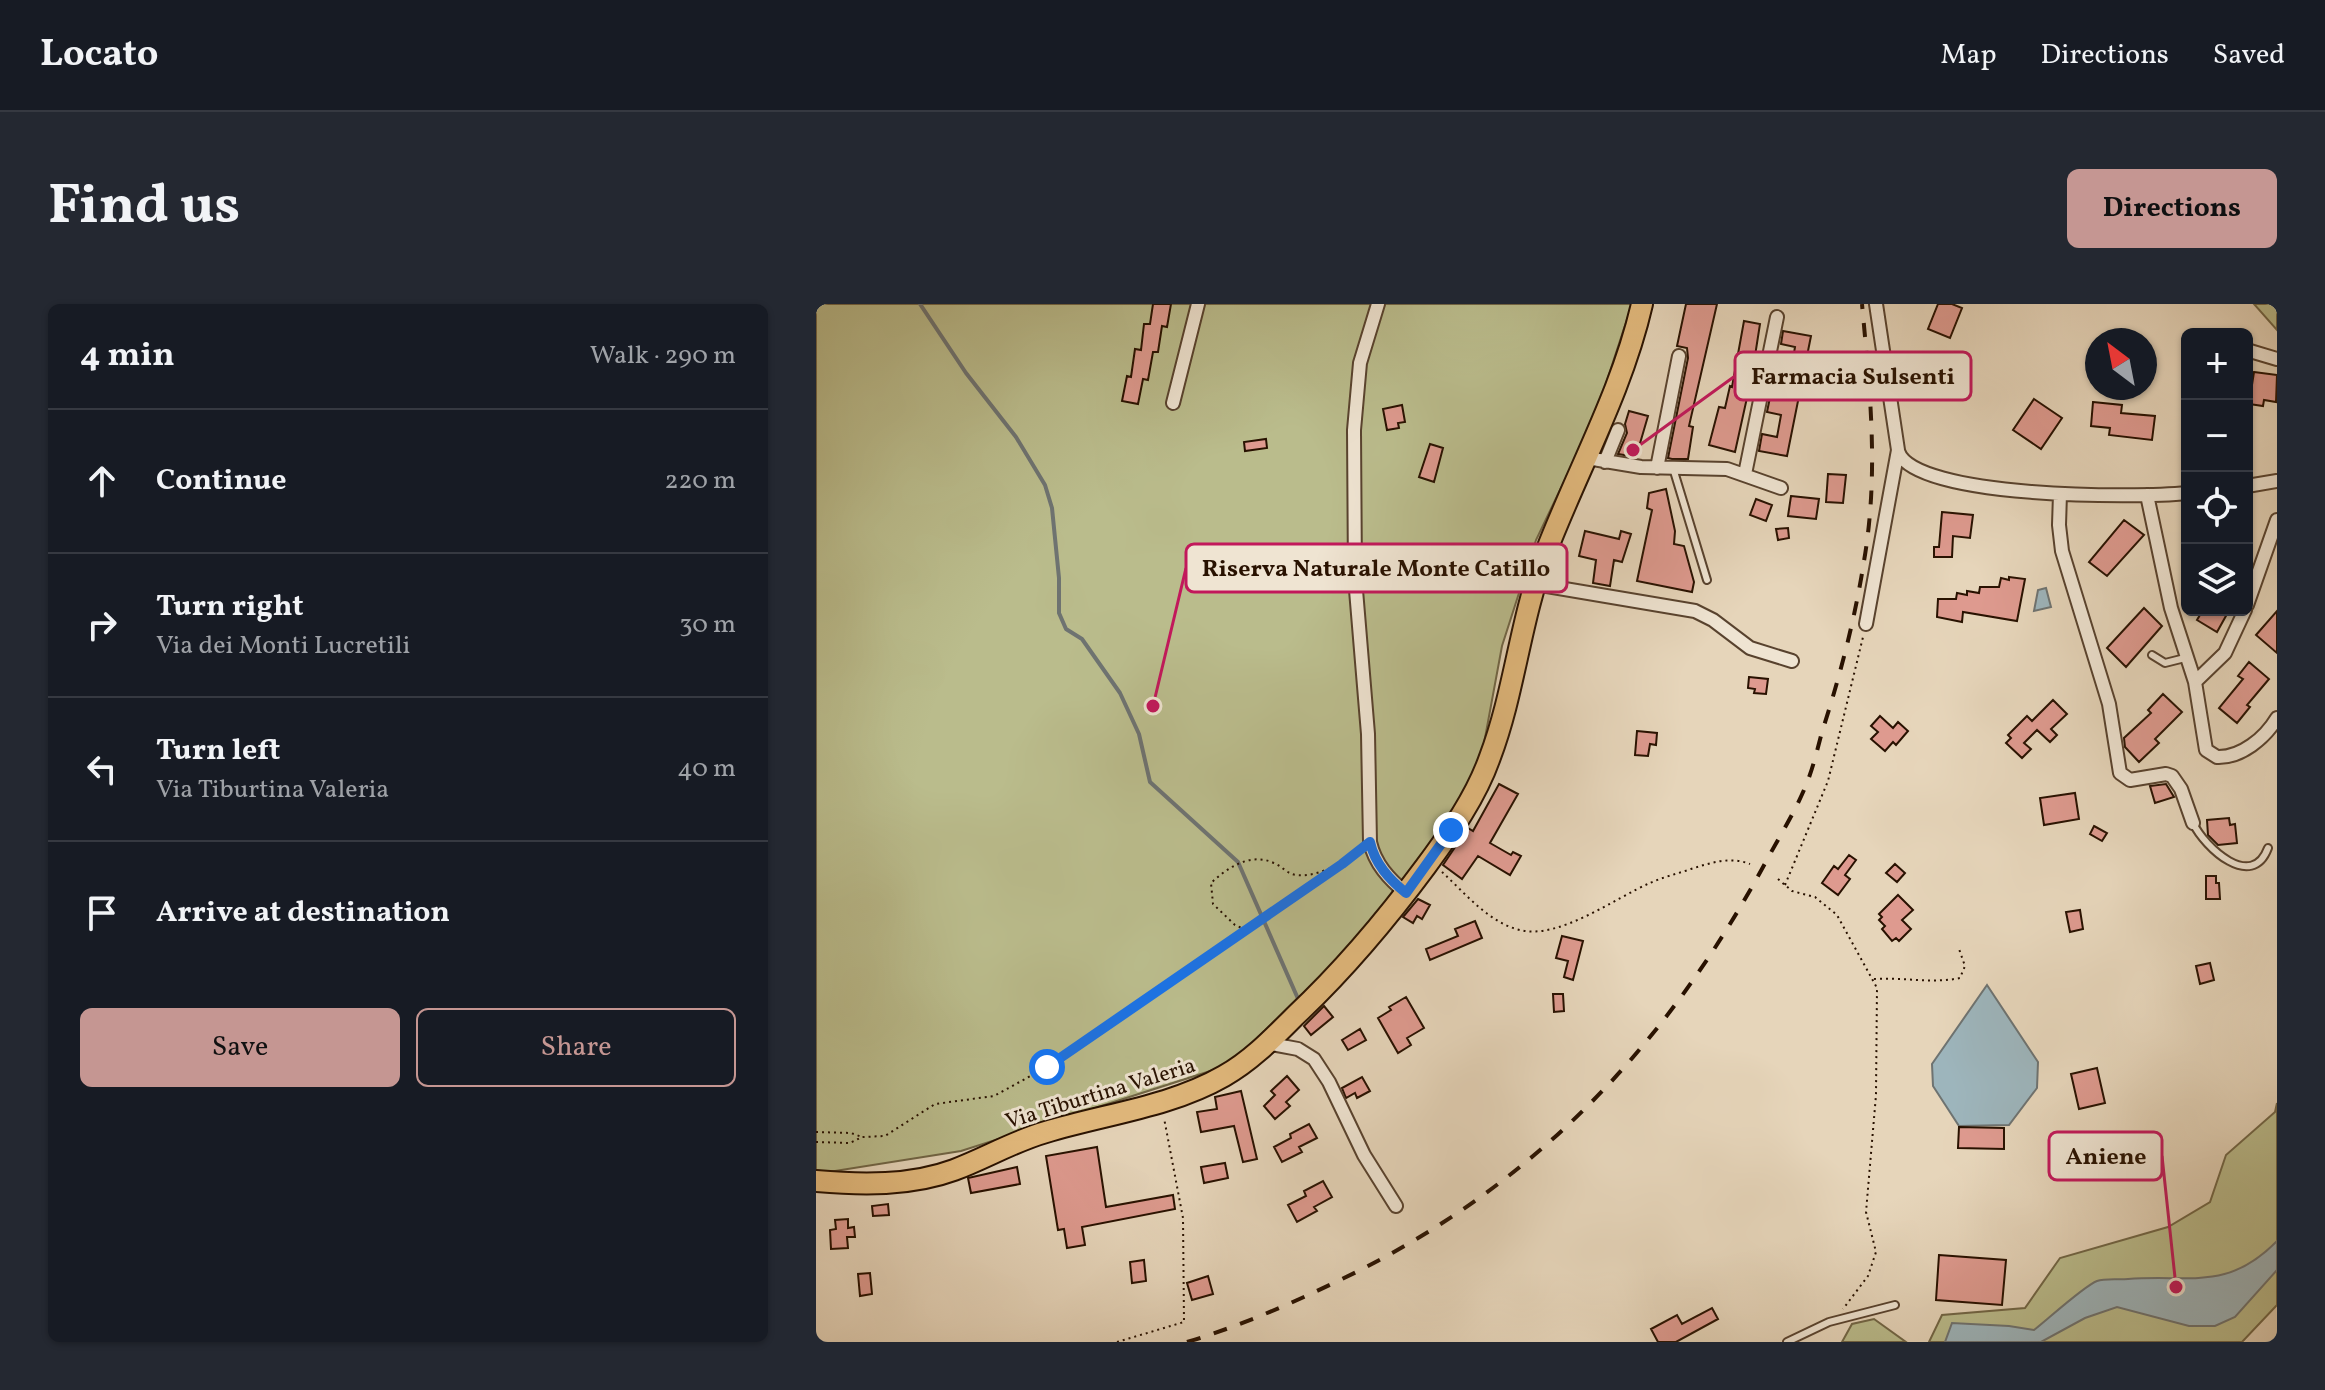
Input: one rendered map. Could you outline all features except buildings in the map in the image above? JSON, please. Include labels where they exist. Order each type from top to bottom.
[{"type":"main road","name":"Via Tiburtina Valeria","points":[[816,1181],[881,1183],[932,1177],[1046,1132],[1161,1101],[1225,1075],[1266,1043],[1340,973],[1430,861],[1486,770],[1498,735],[1517,646],[1545,553],[1596,460],[1642,304]]},
{"type":"street","points":[[1173,403],[1198,304]]},
{"type":"street","points":[[1378,304],[1360,363],[1354,430],[1355,578],[1368,734],[1370,842],[1372,853],[1384,872],[1406,893]]},
{"type":"street","points":[[1876,304],[1898,450],[1908,465],[1945,478],[2030,493],[2181,493]]},
{"type":"street","points":[[1745,474],[1777,317]]},
{"type":"street","points":[[2253,352],[2277,359]]},
{"type":"street","points":[[1657,468],[1679,356]]},
{"type":"street","points":[[1618,430],[1596,460],[1657,468],[1715,468],[1745,474],[1781,488]]},
{"type":"street","points":[[1866,624],[1898,450]]},
{"type":"street","points":[[2253,485],[2277,481]]},
{"type":"street","points":[[2060,494],[2062,551],[2109,704],[2120,773],[2130,780],[2170,775],[2181,789],[2193,823]]},
{"type":"street","points":[[2147,495],[2171,608],[2195,682],[2203,744],[2208,753],[2215,757],[2230,756],[2247,748],[2268,731],[2277,718]]},
{"type":"street","points":[[2253,587],[2277,520]]},
{"type":"street","points":[[1535,584],[1695,611],[1713,620],[1750,648],[1792,661]]},
{"type":"street","points":[[2195,682],[2225,653],[2242,616]]},
{"type":"street","points":[[1266,1043],[1298,1049],[1319,1065],[1364,1155],[1396,1206]]},
{"type":"lane","points":[[1673,468],[1707,580]]},
{"type":"lane","points":[[2152,655],[2165,663],[2189,657]]},
{"type":"lane","points":[[2193,823],[2211,850],[2244,865],[2251,867],[2260,864],[2268,848]]},
{"type":"lane","points":[[1787,1342],[1829,1322],[1895,1305]]},
{"type":"path","points":[[1785,885],[1828,781],[1866,624]]},
{"type":"path","points":[[816,1132],[885,1136],[935,1104],[994,1096],[1047,1067],[1370,842]]},
{"type":"path","points":[[1247,930],[1235,925],[1213,904],[1211,883],[1228,867],[1256,859],[1273,862],[1291,875],[1308,875],[1342,864]]},
{"type":"path","points":[[1430,861],[1486,912],[1509,927],[1533,932],[1563,925],[1653,882],[1711,863],[1738,859],[1750,864]]},
{"type":"path","points":[[1778,879],[1792,891],[1815,897],[1837,915],[1877,988],[1879,1025],[1866,1212],[1876,1252],[1868,1276],[1845,1307],[1829,1322]]},
{"type":"path","points":[[1874,979],[1893,977],[1945,981],[1960,978],[1965,966],[1959,949]]},
{"type":"path","points":[[1117,1342],[1184,1322],[1183,1218],[1161,1101]]},
{"type":"path","points":[[816,1142],[850,1143],[862,1137]]},
{"type":"green space","points":[[816,304],[1632,304],[1595,417],[1536,540],[1502,646],[1480,765],[1436,839],[1359,939],[1229,1065],[961,1151],[816,1174]]},
{"type":"green space","points":[[2254,304],[2277,304],[2277,330]]},
{"type":"green space","points":[[2277,1103],[2277,1305],[2242,1342],[1929,1342],[1942,1315],[2025,1308],[2060,1258],[2168,1227],[2210,1202],[2226,1155],[2275,1112]]},
{"type":"green space","points":[[1874,1319],[1906,1342],[1842,1342],[1852,1324]]},
{"type":"water","points":[[2046,588],[2051,607],[2034,611],[2038,590]]},
{"type":"water","points":[[1987,985],[2038,1062],[2037,1088],[2009,1125],[1959,1126],[1933,1086],[1932,1064]]},
{"type":"water","points":[[2277,1241],[2277,1270],[2235,1317],[2215,1326],[2189,1326],[2117,1307],[2085,1318],[2041,1342],[1945,1342],[1952,1323],[2034,1330],[2084,1289],[2100,1280],[2224,1274],[2259,1257]]},
{"type":"waterway","points":[[920,304],[966,373],[1016,437],[1045,485],[1052,508],[1059,613],[1066,629],[1082,639],[1120,693],[1139,734],[1150,782],[1238,862],[1299,1001]]},
{"type":"railway","points":[[1187,1342],[1264,1314],[1338,1281],[1409,1244],[1474,1202],[1534,1156],[1589,1105],[1639,1050],[1686,990],[1729,925],[1807,783],[1841,669],[1856,604],[1869,528],[1872,464],[1862,304]]},
{"type":"place","name":"Farmacia Sulsenti","points":[[1633,450]]},
{"type":"place","name":"Riserva Naturale Monte Catillo","points":[[1153,706]]},
{"type":"place","name":"Aniene","points":[[2176,1287]]},
{"type":"route","points":[[1047,1067],[1370,842],[1372,853],[1384,872],[1406,893],[1451,830]]}]
